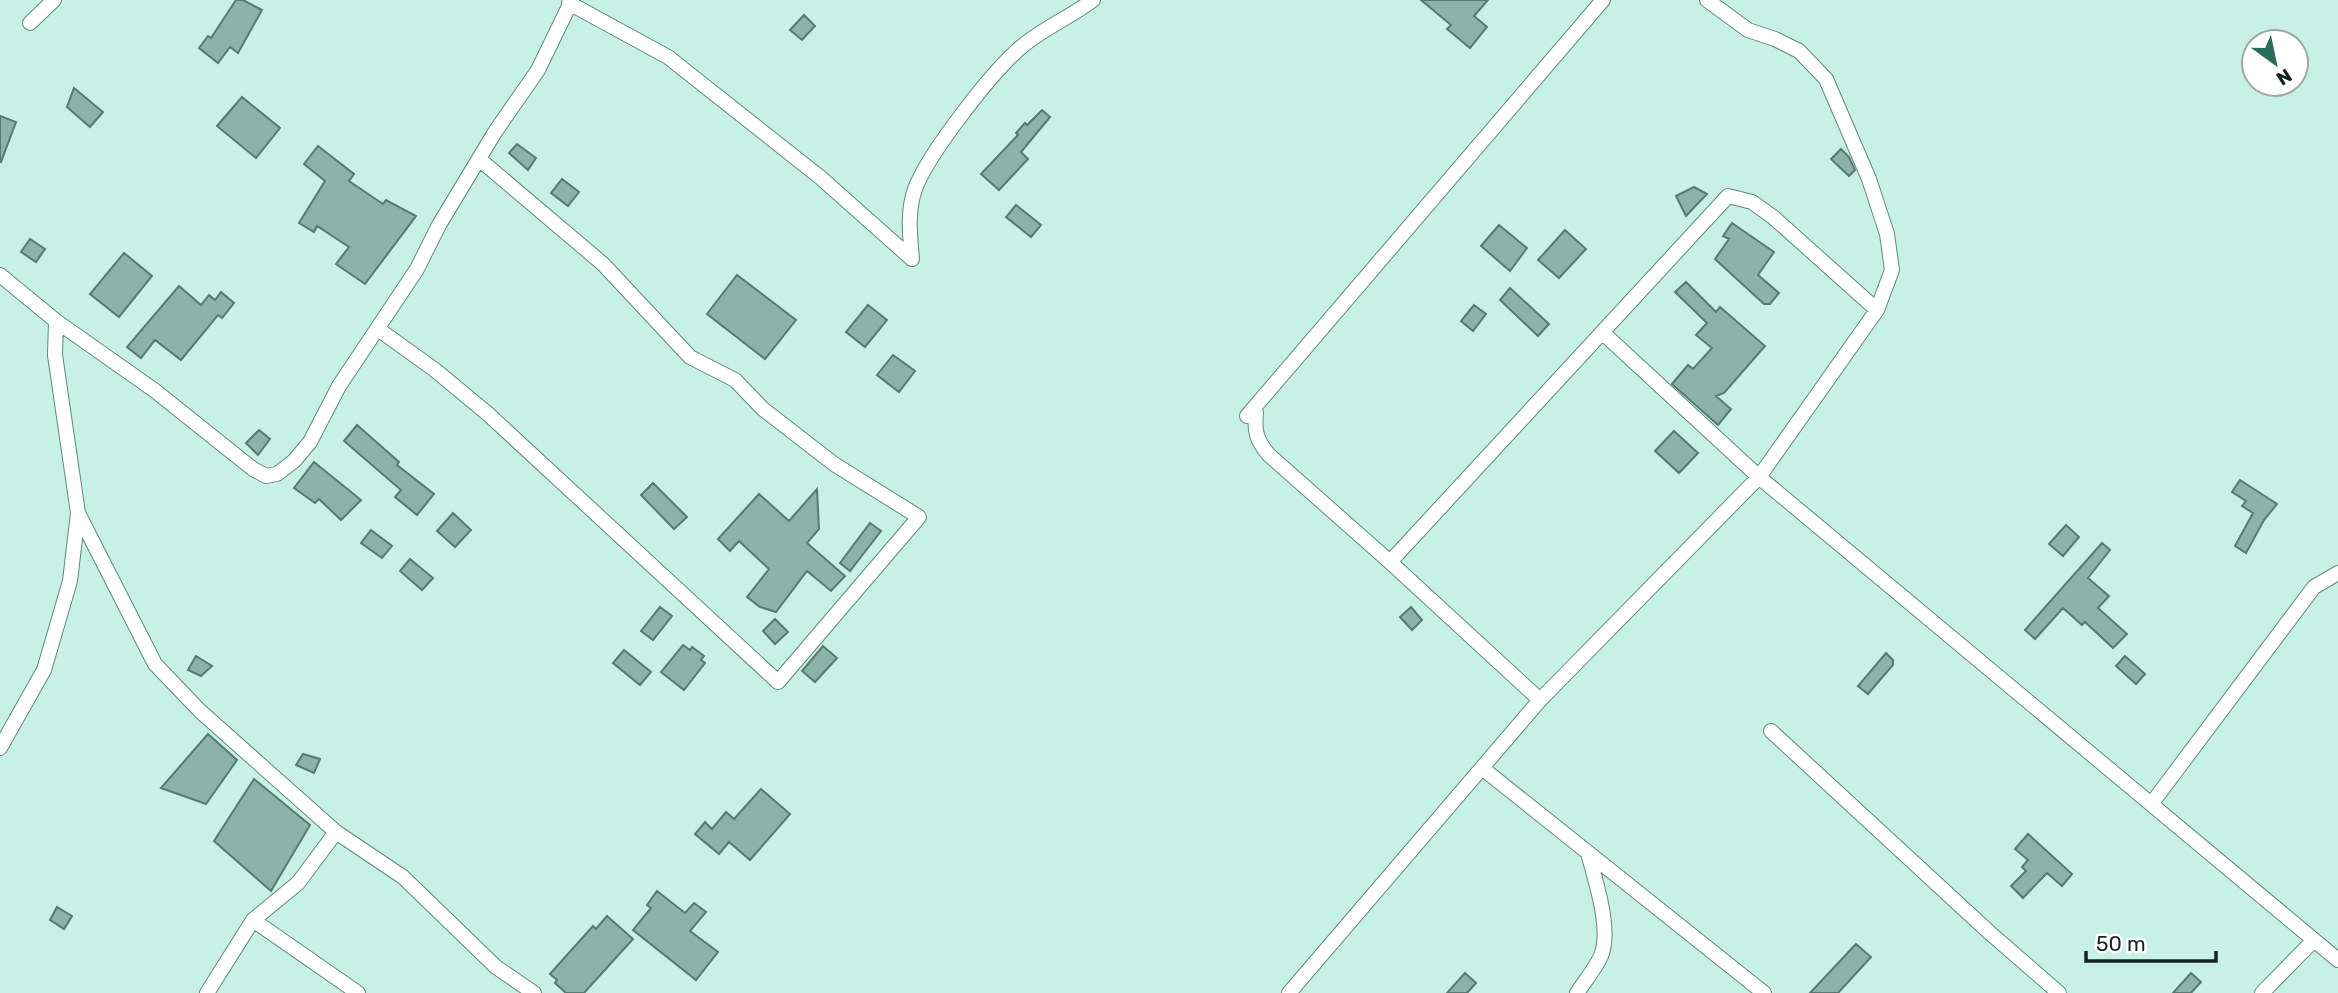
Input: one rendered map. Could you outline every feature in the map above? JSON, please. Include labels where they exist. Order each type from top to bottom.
[{"type":"street","points":[[30,23],[54,0]]},
{"type":"street","points":[[0,275],[56,321],[154,390],[253,470],[266,476],[277,474],[294,461],[310,442],[339,386],[417,269],[439,225],[479,159],[538,70],[570,1],[668,57],[821,178],[912,258],[909,223],[915,190],[930,161],[990,79],[1025,44],[1093,0]]},
{"type":"street","points":[[1540,700],[1269,455],[1258,441],[1254,427],[1256,413],[1247,416],[1604,0]]},
{"type":"street","points":[[1289,993],[1540,700],[1759,477],[1877,310],[1892,270],[1887,234],[1869,179],[1826,79],[1799,51],[1775,38],[1748,30],[1707,0]]},
{"type":"street","points":[[378,329],[435,370],[488,414],[778,682],[919,517],[834,464],[764,409],[735,380],[690,357],[603,264],[479,159]]},
{"type":"street","points":[[1390,562],[1728,196],[1752,202],[1773,217],[1877,310]]},
{"type":"street","points":[[0,748],[44,670],[70,581],[78,513],[55,355],[56,321]]},
{"type":"street","points":[[1603,333],[1759,477],[2338,960]]},
{"type":"street","points":[[78,513],[155,664],[200,711],[336,832],[403,877],[496,967],[534,993]]},
{"type":"street","points":[[2151,803],[2314,587],[2338,573]]},
{"type":"street","points":[[1771,731],[2059,993]]},
{"type":"street","points":[[1482,768],[1765,993]]},
{"type":"street","points":[[207,993],[253,920],[298,883],[336,832]]},
{"type":"street","points":[[1577,993],[1602,954],[1604,935],[1588,853]]},
{"type":"street","points":[[253,920],[358,993]]},
{"type":"street","points":[[2262,993],[2314,940]]},
{"type":"building","points":[[236,0],[243,0],[262,10],[238,53],[230,47],[218,63],[199,48],[208,36],[211,38]]},
{"type":"building","points":[[1421,0],[1488,0],[1474,16],[1487,27],[1470,48],[1447,29],[1451,25]]},
{"type":"building","points":[[804,15],[815,26],[802,40],[790,30]]},
{"type":"building","points":[[74,88],[103,112],[90,127],[67,107]]},
{"type":"building","points":[[242,97],[280,128],[256,158],[217,126]]},
{"type":"building","points":[[1042,110],[1050,117],[1021,152],[1028,159],[999,190],[981,174],[1018,135],[1016,133],[1025,123],[1027,125]]},
{"type":"building","points":[[0,116],[16,122],[1,162],[0,162]]},
{"type":"building","points":[[517,144],[536,158],[528,170],[509,153]]},
{"type":"building","points":[[318,146],[354,174],[349,181],[383,204],[386,200],[416,216],[365,284],[336,264],[349,247],[317,226],[314,232],[299,223],[325,181],[304,164]]},
{"type":"building","points":[[1841,149],[1849,157],[1855,170],[1849,176],[1831,159]]},
{"type":"building","points":[[562,179],[579,192],[568,206],[551,193]]},
{"type":"building","points":[[1694,187],[1707,194],[1686,216],[1676,196]]},
{"type":"building","points":[[1016,205],[1041,225],[1031,237],[1006,217]]},
{"type":"building","points":[[1732,223],[1774,252],[1758,275],[1779,293],[1770,304],[1764,304],[1715,259],[1729,239],[1723,236]]},
{"type":"building","points":[[1499,225],[1527,248],[1510,271],[1481,246]]},
{"type":"building","points":[[1565,230],[1586,249],[1559,278],[1538,260]]},
{"type":"building","points":[[30,239],[45,249],[36,262],[21,252]]},
{"type":"building","points":[[124,253],[152,276],[119,317],[90,294]]},
{"type":"building","points":[[737,275],[796,320],[765,359],[707,314]]},
{"type":"building","points":[[1686,282],[1716,312],[1720,307],[1765,346],[1724,393],[1716,396],[1731,409],[1718,425],[1672,384],[1688,365],[1693,369],[1712,348],[1696,335],[1707,323],[1675,292]]},
{"type":"building","points":[[179,286],[201,305],[209,295],[215,300],[221,292],[234,303],[222,318],[218,315],[181,360],[155,340],[141,358],[127,347]]},
{"type":"building","points":[[1510,288],[1549,324],[1538,336],[1500,300]]},
{"type":"building","points":[[868,305],[887,320],[865,347],[846,332]]},
{"type":"building","points":[[1474,305],[1486,314],[1473,331],[1461,321]]},
{"type":"building","points":[[893,355],[915,371],[899,392],[877,375]]},
{"type":"building","points":[[357,425],[399,462],[397,465],[434,494],[417,515],[395,497],[401,490],[344,441]]},
{"type":"building","points":[[259,430],[270,439],[258,455],[246,443]]},
{"type":"building","points":[[1674,431],[1698,453],[1679,473],[1655,451]]},
{"type":"building","points":[[314,462],[361,500],[341,520],[319,499],[315,503],[294,488]]},
{"type":"building","points":[[2240,480],[2277,504],[2264,520],[2246,553],[2235,546],[2253,513],[2242,506],[2246,501],[2232,492]]},
{"type":"building","points":[[653,483],[687,517],[674,529],[641,495]]},
{"type":"building","points":[[817,489],[819,529],[807,543],[845,576],[831,591],[807,571],[776,612],[760,607],[747,597],[769,569],[739,541],[730,551],[718,539],[759,494],[789,521]]},
{"type":"building","points":[[453,513],[471,530],[455,547],[437,531]]},
{"type":"building","points":[[870,523],[881,531],[850,571],[840,563]]},
{"type":"building","points":[[2066,525],[2079,537],[2063,556],[2049,544]]},
{"type":"building","points":[[371,530],[392,546],[382,558],[361,543]]},
{"type":"building","points":[[2102,543],[2110,550],[2088,578],[2109,596],[2098,608],[2127,634],[2113,648],[2085,622],[2082,625],[2063,608],[2035,639],[2025,630]]},
{"type":"building","points":[[410,559],[433,578],[422,590],[400,571]]},
{"type":"building","points":[[660,607],[672,616],[653,640],[641,631]]},
{"type":"building","points":[[1411,607],[1422,620],[1412,630],[1400,617]]},
{"type":"building","points":[[775,619],[788,632],[775,644],[763,631]]},
{"type":"building","points":[[683,645],[690,650],[692,647],[704,656],[701,660],[705,663],[684,690],[661,672]]},
{"type":"building","points":[[823,646],[837,658],[815,682],[802,671]]},
{"type":"building","points":[[624,650],[651,672],[640,685],[613,663]]},
{"type":"building","points":[[1886,653],[1893,660],[1893,665],[1868,694],[1858,686]]},
{"type":"building","points":[[196,656],[212,666],[201,676],[188,670]]},
{"type":"building","points":[[2125,656],[2145,674],[2136,684],[2116,666]]},
{"type":"building","points":[[208,734],[237,760],[206,804],[161,788]]},
{"type":"building","points":[[303,754],[320,759],[314,773],[296,765]]},
{"type":"building","points":[[254,779],[310,825],[271,891],[214,841]]},
{"type":"building","points":[[761,789],[790,814],[750,860],[729,842],[719,854],[695,834],[705,822],[712,829],[726,812],[734,819]]},
{"type":"building","points":[[2028,834],[2072,874],[2062,886],[2047,873],[2023,898],[2011,886],[2026,871],[2022,867],[2028,860],[2015,849]]},
{"type":"building","points":[[657,891],[685,913],[694,903],[706,912],[690,931],[718,952],[696,980],[633,930],[651,908],[647,905]]},
{"type":"building","points":[[57,907],[72,916],[64,929],[50,920]]},
{"type":"building","points":[[607,916],[633,939],[584,993],[566,993],[550,974],[593,926],[596,929]]},
{"type":"building","points":[[1856,944],[1871,957],[1838,993],[1810,993]]},
{"type":"building","points":[[1465,973],[1476,983],[1467,993],[1447,993]]},
{"type":"building","points":[[2191,973],[2201,982],[2191,993],[2173,993]]}]
